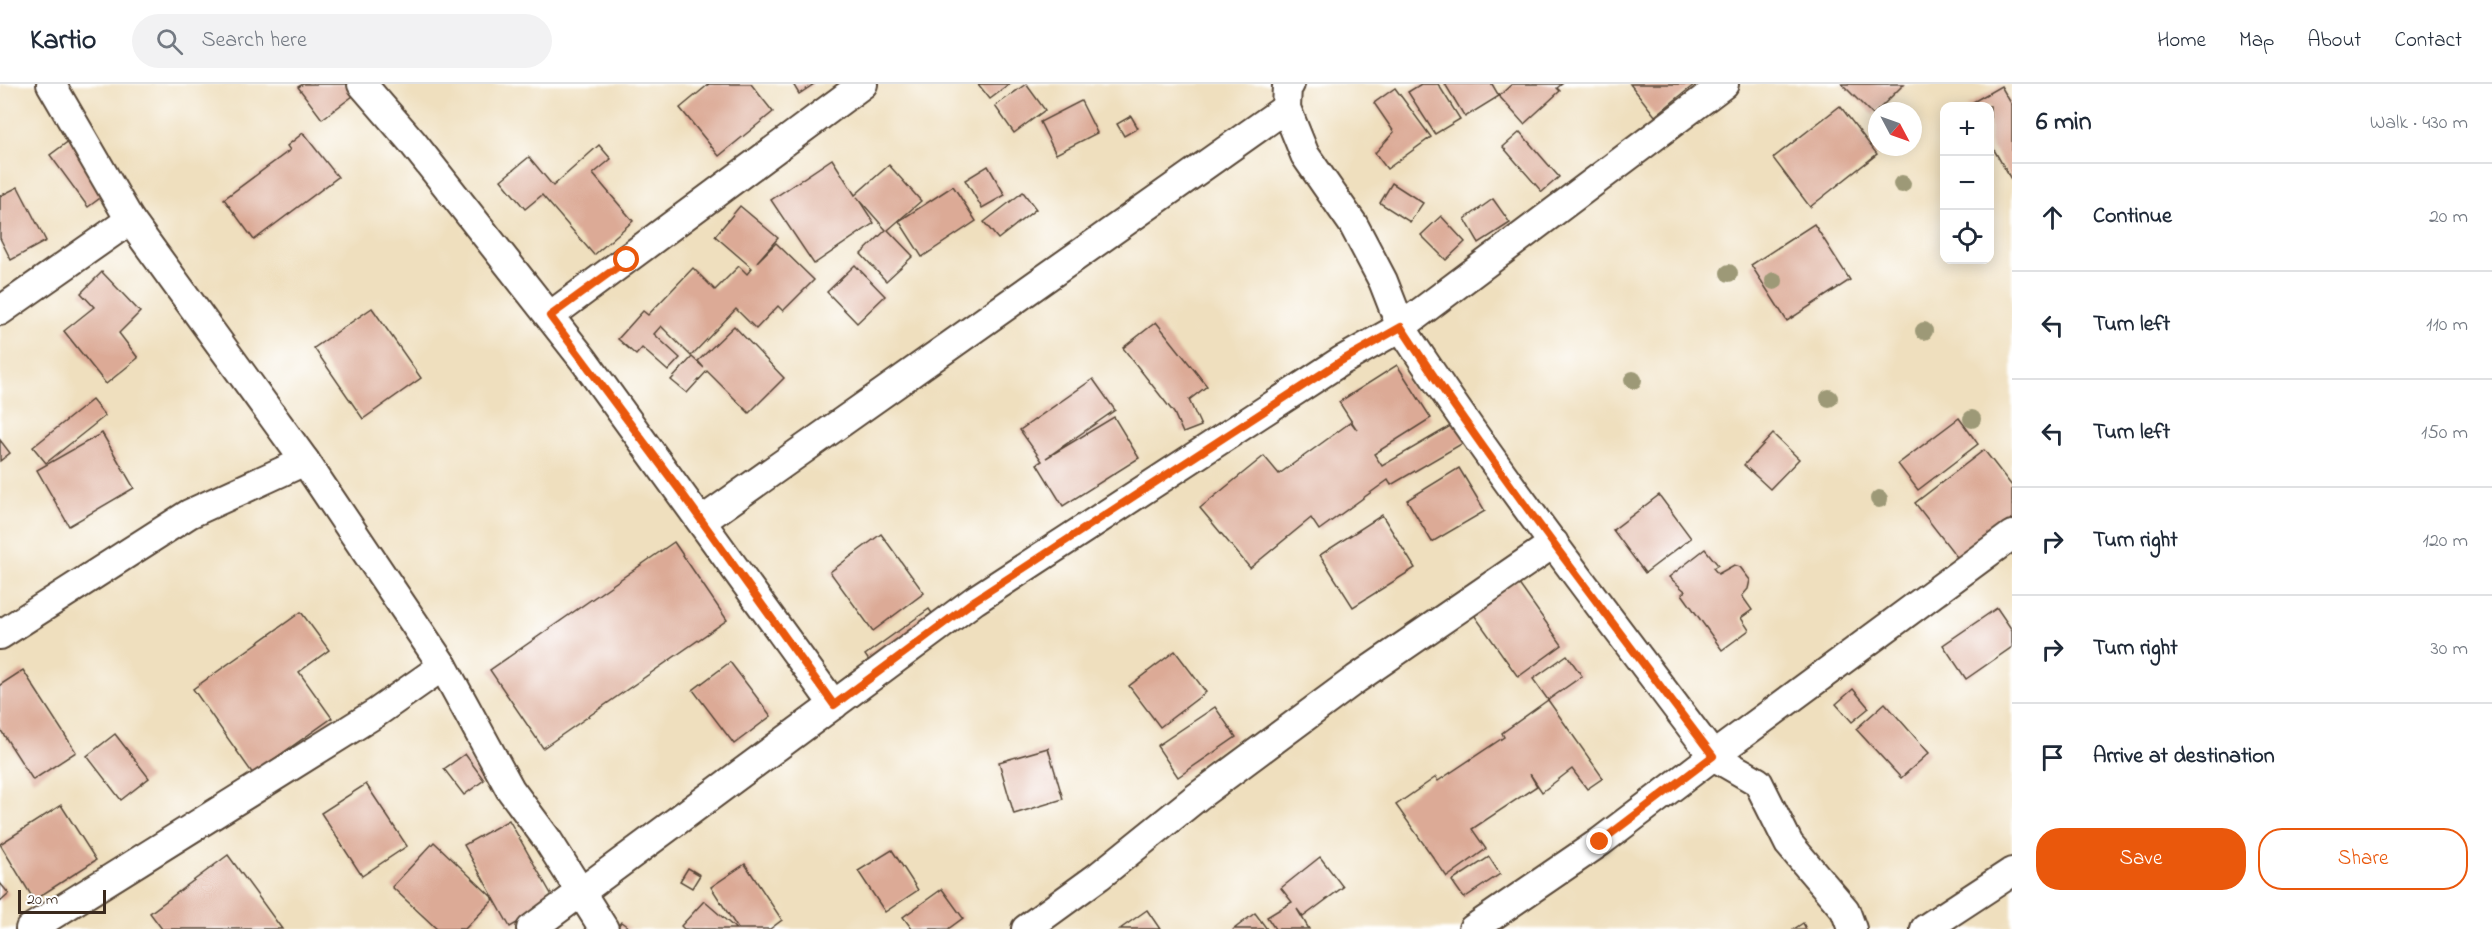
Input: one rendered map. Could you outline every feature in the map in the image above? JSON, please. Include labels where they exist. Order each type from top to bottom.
[{"type":"street","points":[[51,84],[130,220],[305,461],[443,666],[510,789],[548,839],[604,929]]},
{"type":"street","points":[[362,84],[413,143],[550,316],[702,521],[834,705]]},
{"type":"street","points":[[550,316],[863,84]]},
{"type":"street","points":[[531,929],[975,600],[1341,361],[1401,327],[1724,84]]},
{"type":"street","points":[[702,521],[1288,96],[1305,155],[1353,224],[1383,281],[1401,327],[1432,375],[1713,756],[1758,782],[1790,844],[1845,910],[1852,929]]},
{"type":"street","points":[[0,311],[130,220]]},
{"type":"street","points":[[0,635],[189,514],[305,461]]},
{"type":"street","points":[[1473,929],[1600,842],[2012,536]]},
{"type":"street","points":[[1026,929],[1099,876],[1197,797],[1347,686],[1554,543]]},
{"type":"street","points":[[30,929],[367,719],[443,666]]},
{"type":"street","points":[[1925,929],[2012,872]]},
{"type":"building","points":[[303,84],[369,84],[322,119],[298,87]]},
{"type":"building","points":[[709,84],[751,84],[773,112],[719,156],[680,108]]},
{"type":"building","points":[[793,84],[814,84],[799,94]]},
{"type":"building","points":[[978,84],[1010,84],[990,99]]},
{"type":"building","points":[[1026,84],[1045,110],[1014,133],[995,106]]},
{"type":"building","points":[[1421,84],[1438,84],[1460,119],[1435,134],[1408,92]]},
{"type":"building","points":[[1445,84],[1492,84],[1499,96],[1465,117]]},
{"type":"building","points":[[1512,84],[1562,84],[1557,88],[1560,91],[1524,124],[1499,96]]},
{"type":"building","points":[[1630,84],[1695,84],[1655,116]]},
{"type":"building","points":[[1842,84],[1904,84],[1886,102],[1868,102],[1868,110]]},
{"type":"building","points":[[2001,86],[2012,105],[2012,181],[1994,150],[1994,102],[1973,102]]},
{"type":"building","points":[[1395,88],[1431,137],[1387,169],[1375,153],[1394,132],[1374,103]]},
{"type":"building","points":[[1081,101],[1097,133],[1056,154],[1040,122]]},
{"type":"building","points":[[1840,106],[1868,142],[1868,156],[1874,156],[1810,207],[1773,158]]},
{"type":"building","points":[[1131,116],[1138,128],[1124,136],[1117,124]]},
{"type":"building","points":[[85,129],[123,181],[88,207],[50,155]]},
{"type":"building","points":[[1520,132],[1559,177],[1542,192],[1503,147]]},
{"type":"building","points":[[303,133],[338,177],[254,240],[224,199],[290,150],[287,146]]},
{"type":"building","points":[[599,145],[611,159],[593,174],[633,221],[594,255],[542,195],[525,209],[501,180],[529,157],[553,186]]},
{"type":"building","points":[[832,159],[855,195],[889,165],[921,201],[888,230],[913,256],[886,281],[861,254],[886,230],[857,197],[874,223],[814,264],[771,200]]},
{"type":"building","points":[[988,166],[1005,195],[982,208],[965,180]]},
{"type":"building","points":[[1392,183],[1423,203],[1410,222],[1380,203]]},
{"type":"building","points":[[953,186],[976,221],[922,257],[899,221]]},
{"type":"building","points":[[18,187],[46,241],[11,260],[0,238],[0,196]]},
{"type":"building","points":[[1023,192],[1036,209],[998,239],[984,222]]},
{"type":"building","points":[[1493,199],[1510,223],[1479,243],[1465,219]]},
{"type":"building","points":[[740,206],[778,238],[757,262],[776,243],[814,280],[783,311],[778,306],[756,329],[736,309],[691,356],[661,326],[654,334],[680,358],[668,371],[642,348],[636,355],[618,339],[643,311],[648,315],[693,268],[715,290],[739,266],[747,274],[752,268],[715,236]]},
{"type":"building","points":[[1441,216],[1465,242],[1446,260],[1421,235]]},
{"type":"building","points":[[1814,224],[1850,280],[1787,321],[1751,265]]},
{"type":"building","points":[[855,265],[885,296],[857,323],[827,292]]},
{"type":"building","points":[[102,272],[140,312],[119,333],[138,358],[106,384],[64,331],[94,307],[81,293]]},
{"type":"building","points":[[372,308],[421,378],[363,419],[314,348]]},
{"type":"building","points":[[1156,322],[1207,386],[1189,400],[1201,426],[1183,433],[1174,413],[1123,348]]},
{"type":"building","points":[[734,326],[784,378],[749,413],[707,371],[687,393],[671,380],[692,357],[704,368],[698,361]]},
{"type":"building","points":[[1397,365],[1431,418],[1374,454],[1382,466],[1459,421],[1470,439],[1391,485],[1388,480],[1319,530],[1311,518],[1250,568],[1200,508],[1264,456],[1279,474],[1351,422],[1357,430],[1339,402]]},
{"type":"building","points":[[1093,379],[1115,410],[1046,458],[1114,417],[1139,458],[1063,506],[1037,464],[1042,461],[1020,430]]},
{"type":"building","points":[[92,400],[105,416],[46,463],[33,447]]},
{"type":"building","points":[[1959,418],[1978,444],[1918,490],[1898,464]]},
{"type":"building","points":[[102,433],[134,488],[69,526],[37,470]]},
{"type":"building","points":[[1773,434],[1799,459],[1770,489],[1744,465]]},
{"type":"building","points":[[0,440],[10,453],[0,461]]},
{"type":"building","points":[[1984,450],[2012,486],[2012,521],[1960,561],[1915,503]]},
{"type":"building","points":[[1459,468],[1485,511],[1432,542],[1407,500]]},
{"type":"building","points":[[1659,495],[1691,538],[1645,573],[1613,530]]},
{"type":"building","points":[[1382,515],[1415,568],[1353,607],[1320,555]]},
{"type":"building","points":[[881,534],[924,593],[873,631],[830,572]]},
{"type":"building","points":[[674,542],[727,620],[543,748],[490,670]]},
{"type":"building","points":[[1705,549],[1718,565],[1713,568],[1718,574],[1734,565],[1740,567],[1750,580],[1748,589],[1742,596],[1752,610],[1741,618],[1749,630],[1722,650],[1682,594],[1685,591],[1669,577]]},
{"type":"building","points":[[1516,580],[1562,645],[1518,677],[1472,612]]},
{"type":"building","points":[[1997,608],[2012,630],[2012,647],[1966,679],[1943,645]]},
{"type":"building","points":[[929,609],[940,625],[876,671],[865,655]]},
{"type":"building","points":[[301,612],[329,650],[299,672],[332,718],[253,774],[193,689]]},
{"type":"building","points":[[1175,651],[1206,692],[1160,727],[1129,686]]},
{"type":"building","points":[[1567,655],[1582,676],[1548,700],[1533,679]]},
{"type":"building","points":[[730,662],[771,716],[734,744],[693,690]]},
{"type":"building","points":[[23,670],[76,752],[33,780],[0,729],[0,685]]},
{"type":"building","points":[[1853,689],[1869,708],[1852,722],[1836,704]]},
{"type":"building","points":[[1548,700],[1603,778],[1587,789],[1572,769],[1542,792],[1530,774],[1537,786],[1472,829],[1486,849],[1447,877],[1396,805],[1436,777],[1438,781],[1504,737],[1502,733]]},
{"type":"building","points":[[1885,703],[1929,753],[1901,778],[1856,729]]},
{"type":"building","points":[[1215,707],[1236,737],[1178,777],[1157,746]]},
{"type":"building","points":[[115,734],[149,778],[121,800],[87,756]]},
{"type":"building","points":[[1048,748],[1063,799],[1014,814],[999,762]]},
{"type":"building","points":[[465,754],[484,780],[464,795],[444,769]]},
{"type":"building","points":[[366,784],[407,846],[362,876],[321,813]]},
{"type":"building","points":[[61,805],[96,860],[34,900],[0,844]]},
{"type":"building","points":[[509,820],[555,901],[510,927],[464,845]]},
{"type":"building","points":[[434,842],[494,899],[465,929],[437,929],[392,887]]},
{"type":"building","points":[[892,850],[918,890],[885,912],[858,871]]},
{"type":"building","points":[[228,855],[282,929],[162,929],[150,913]]},
{"type":"building","points":[[1320,857],[1343,887],[1303,917],[1297,909],[1309,929],[1275,929],[1267,917],[1292,902],[1281,888]]},
{"type":"building","points":[[1489,857],[1500,874],[1464,898],[1452,881]]},
{"type":"building","points":[[745,864],[782,920],[770,929],[738,929],[711,887]]},
{"type":"building","points":[[688,868],[700,875],[692,888],[680,881]]},
{"type":"building","points":[[0,883],[9,894],[0,902]]},
{"type":"building","points":[[942,889],[963,918],[948,929],[912,929],[903,917]]},
{"type":"building","points":[[704,901],[736,929],[684,929],[681,926]]},
{"type":"building","points":[[1147,910],[1160,929],[1120,929]]},
{"type":"building","points":[[1255,913],[1267,929],[1234,929]]},
{"type":"building","points":[[621,922],[631,929],[616,929]]},
{"type":"building","points":[[1803,923],[1806,929],[1794,929]]},
{"type":"route","points":[[627,260],[550,316],[681,492],[834,705],[975,600],[1341,361],[1401,327],[1432,375],[1554,543],[1713,756],[1600,842]]}]
